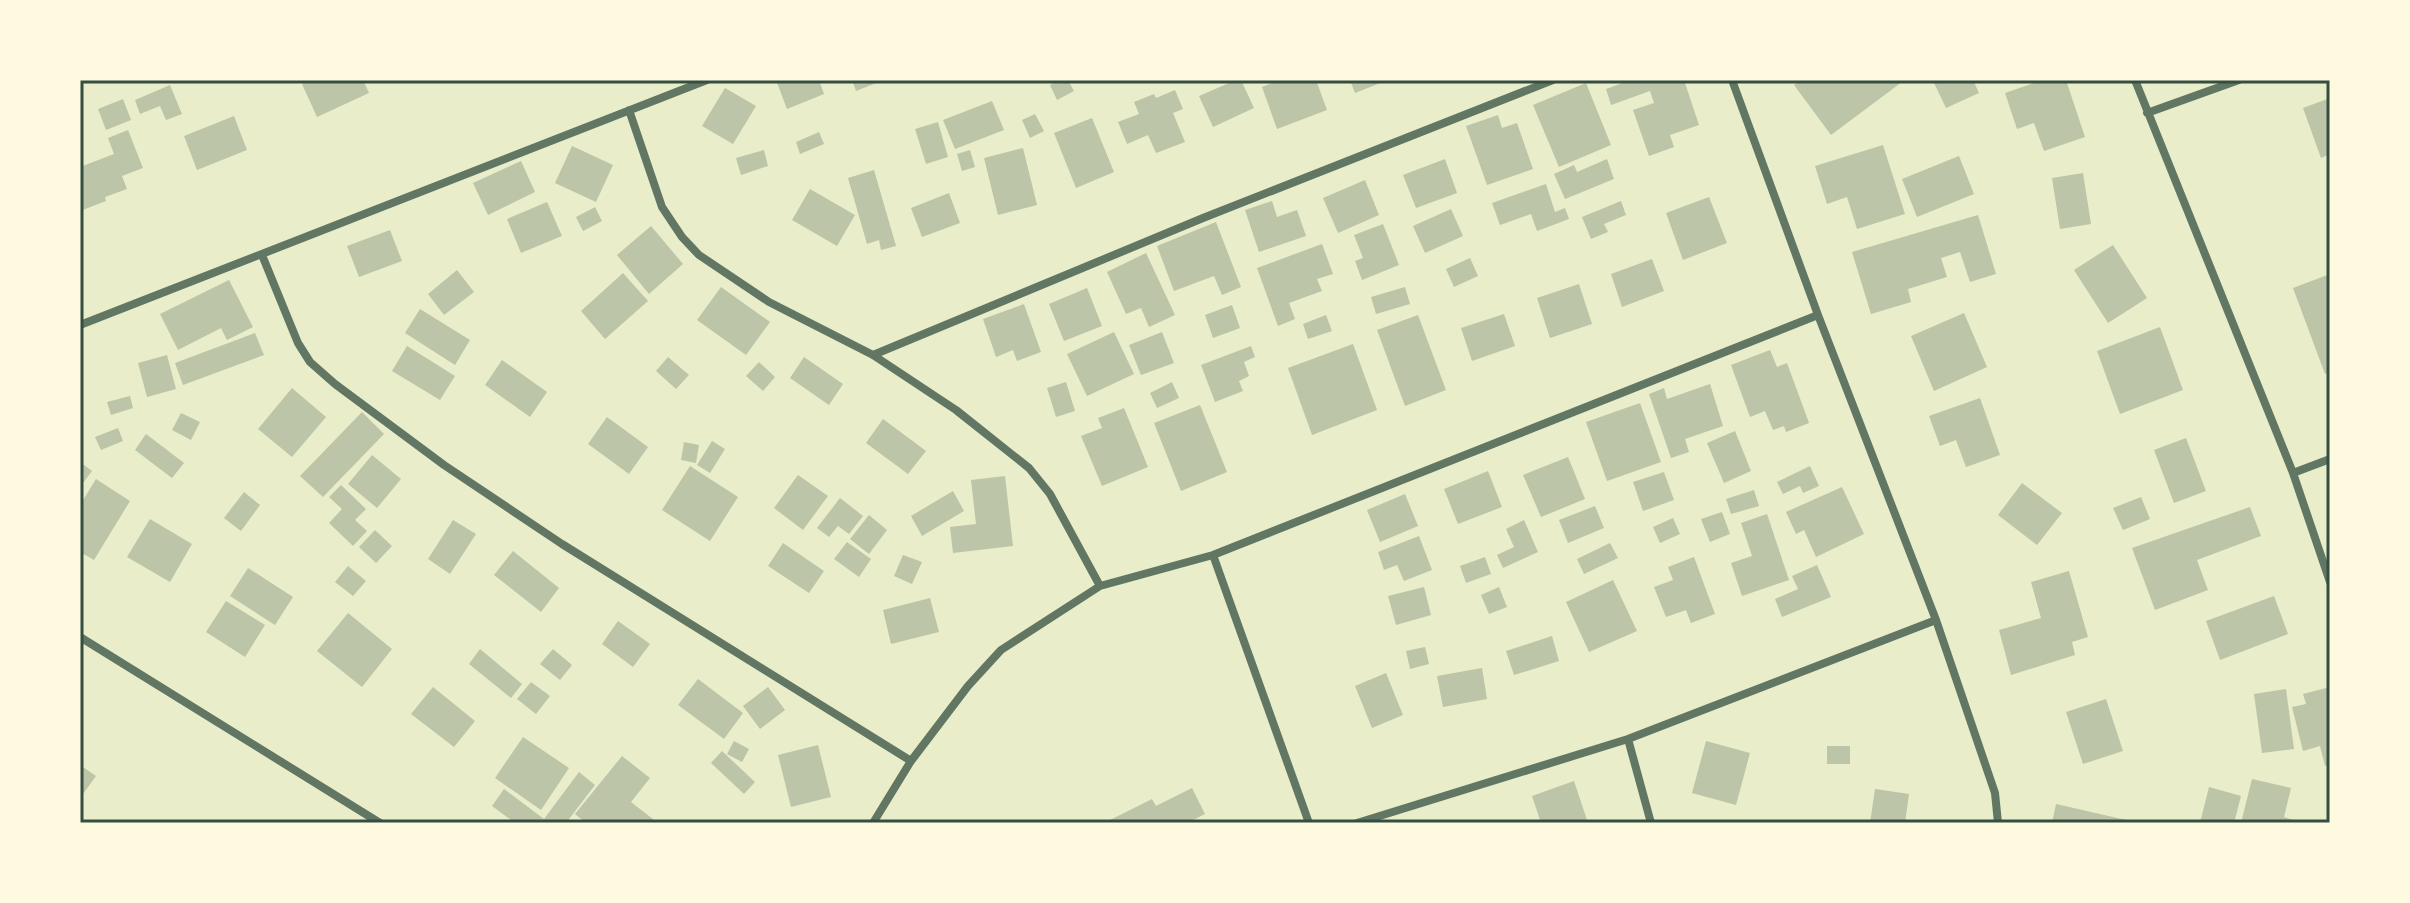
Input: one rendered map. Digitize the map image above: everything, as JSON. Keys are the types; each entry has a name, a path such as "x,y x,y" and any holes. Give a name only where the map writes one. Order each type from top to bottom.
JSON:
{"street":[{"path":"80,325 707,80"},
{"path":"873,355 1203,218 1553,80"},
{"path":"1732,80 1818,315 1936,620 1995,793 1998,823"},
{"path":"2135,80 2293,473 2330,582"},
{"path":"2147,113 2239,80"},
{"path":"629,110 662,207 682,237 699,255 769,302 873,355 956,410 1029,468 1050,494 1100,586"},
{"path":"262,255 298,343 310,362 335,384 444,465 562,544 911,761"},
{"path":"873,823 911,761 968,686 1001,650 1100,586 1213,555 1818,315"},
{"path":"2293,473 2330,459"},
{"path":"1213,555 1309,823"},
{"path":"1357,823 1628,739 1936,620"},
{"path":"80,637 380,823"},
{"path":"1628,739 1651,823"}],"building":[{"path":"311,80 363,80 369,93 317,117 302,84"},
{"path":"776,80 819,80 824,94 787,109"},
{"path":"852,80 884,80 856,91"},
{"path":"1068,80 1074,91 1057,100 1050,85"},
{"path":"1241,80 1254,108 1213,127 1199,96"},
{"path":"1281,80 1316,80 1327,110 1277,129 1262,87"},
{"path":"1350,80 1388,80 1355,93"},
{"path":"1631,80 1684,80 1699,125 1670,135 1674,147 1649,156 1633,110 1654,103 1650,91 1611,105 1606,89"},
{"path":"1801,80 1902,82 1831,135 1794,85"},
{"path":"1940,80 1973,80 1979,93 1946,108 1934,83"},
{"path":"2043,80 2066,80 2085,137 2044,151 2034,123 2017,129 2005,93"},
{"path":"1586,83 1611,145 1559,167 1533,105"},
{"path":"170,85 182,114 166,120 160,106 140,114 135,100"},
{"path":"725,88 756,106 733,144 702,126"},
{"path":"1175,90 1183,109 1173,113 1185,142 1156,153 1148,135 1127,144 1118,122 1139,114 1134,102"},
{"path":"2330,98 2330,154 2321,158 2303,108"},
{"path":"123,99 131,120 106,130 98,109"},
{"path":"992,101 1004,130 955,149 943,120"},
{"path":"1035,114 1044,131 1030,138 1022,120"},
{"path":"1498,115 1502,128 1517,123 1533,169 1487,185 1466,126"},
{"path":"234,116 247,150 197,170 184,136"},
{"path":"1092,118 1114,172 1076,188 1054,133"},
{"path":"938,122 948,157 926,164 915,129"},
{"path":"128,130 143,168 122,176 127,189 80,211 80,167 114,154 108,138"},
{"path":"819,132 824,144 800,154 796,142"},
{"path":"1883,145 1905,214 1857,229 1847,197 1827,204 1815,166"},
{"path":"572,146 613,165 596,202 555,183"},
{"path":"1023,148 1037,205 998,215 984,158"},
{"path":"764,150 768,166 741,175 736,158"},
{"path":"970,150 975,167 962,171 957,154"},
{"path":"1959,156 1974,194 1917,217 1902,179"},
{"path":"1445,159 1457,193 1416,208 1403,175"},
{"path":"1607,159 1614,179 1565,199 1554,174 1574,165 1577,172"},
{"path":"521,161 535,192 488,215 473,183"},
{"path":"874,170 896,246 881,250 879,240 867,244 848,178"},
{"path":"2083,173 2091,224 2060,229 2052,178"},
{"path":"1365,180 1379,215 1338,233 1323,198"},
{"path":"1546,184 1555,212 1565,208 1569,219 1537,231 1531,214 1500,225 1492,203"},
{"path":"810,189 855,215 837,246 792,220"},
{"path":"949,193 960,223 922,237 911,208"},
{"path":"1709,197 1727,243 1683,260 1666,213"},
{"path":"1272,201 1277,217 1297,210 1306,236 1259,252 1245,210"},
{"path":"1621,201 1626,215 1604,224 1608,232 1591,239 1582,217"},
{"path":"547,202 562,236 521,253 507,219"},
{"path":"595,207 602,221 583,231 576,217"},
{"path":"1451,209 1463,236 1425,253 1413,226"},
{"path":"1978,215 1996,274 1970,282 1960,252 1941,258 1947,277 1908,289 1911,302 1871,314 1852,252"},
{"path":"1216,222 1241,287 1222,295 1214,276 1174,291 1157,246"},
{"path":"1383,224 1399,265 1362,280 1355,261 1363,258 1354,235"},
{"path":"651,226 683,264 649,294 617,255"},
{"path":"390,230 402,261 359,277 347,246"},
{"path":"1322,244 1333,274 1317,279 1322,291 1289,303 1295,319 1278,326 1257,268"},
{"path":"2113,245 2147,298 2108,323 2074,270"},
{"path":"1146,253 1175,315 1149,327 1141,308 1126,314 1107,272"},
{"path":"1470,258 1478,276 1454,287 1446,269"},
{"path":"1652,259 1664,291 1622,307 1611,274"},
{"path":"457,270 474,292 444,315 428,294"},
{"path":"623,273 648,301 605,339 581,311"},
{"path":"2330,274 2330,372 2325,374 2293,288"},
{"path":"229,280 253,327 227,340 221,328 178,350 160,314"},
{"path":"1579,284 1592,324 1550,338 1537,298"},
{"path":"721,287 770,322 746,355 697,320"},
{"path":"1405,287 1410,304 1376,314 1371,297"},
{"path":"1087,288 1102,326 1064,341 1049,304"},
{"path":"1024,304 1041,352 1017,361 1013,350 996,357 983,319"},
{"path":"1232,305 1240,328 1213,338 1205,315"},
{"path":"420,309 470,340 455,365 405,333"},
{"path":"1964,313 1987,367 1934,391 1911,336"},
{"path":"1504,314 1515,346 1472,361 1461,328"},
{"path":"1326,315 1332,331 1308,339 1303,324"},
{"path":"1418,315 1446,390 1405,406 1377,330"},
{"path":"2160,327 2183,390 2120,414 2097,351"},
{"path":"1114,332 1134,374 1087,396 1067,354"},
{"path":"1162,332 1174,363 1141,375 1129,345"},
{"path":"255,333 264,355 183,385 175,363"},
{"path":"1353,344 1377,410 1312,435 1288,368"},
{"path":"407,346 455,376 440,400 392,371"},
{"path":"1251,346 1255,357 1244,362 1249,376 1239,381 1243,391 1215,402 1201,365"},
{"path":"1770,350 1777,367 1787,363 1809,423 1786,432 1784,426 1773,430 1765,411 1750,417 1731,365"},
{"path":"167,355 176,389 147,397 138,363"},
{"path":"668,357 689,375 676,389 656,371"},
{"path":"804,357 843,384 829,405 790,378"},
{"path":"502,360 547,392 530,417 485,385"},
{"path":"759,362 775,377 763,391 746,376"},
{"path":"1066,382 1075,411 1056,417 1047,388"},
{"path":"1172,382 1179,398 1157,408 1150,393"},
{"path":"1710,384 1723,426 1685,439 1689,452 1671,458 1649,394 1664,388 1667,399"},
{"path":"292,388 326,417 292,457 258,429"},
{"path":"130,396 133,408 111,415 107,402"},
{"path":"1980,398 2000,455 1966,467 1956,440 1940,446 1929,416"},
{"path":"1640,403 1661,462 1607,481 1586,422"},
{"path":"1200,405 1227,472 1181,491 1154,423"},
{"path":"1124,408 1148,467 1102,486 1081,436 1102,428 1098,418"},
{"path":"362,412 384,434 323,497 300,476"},
{"path":"181,413 200,422 191,440 172,430"},
{"path":"607,417 648,447 629,474 588,444"},
{"path":"883,419 926,451 908,474 866,443"},
{"path":"118,428 123,441 101,450 95,437"},
{"path":"1735,431 1751,471 1724,483 1707,443"},
{"path":"146,434 184,463 172,478 135,450"},
{"path":"2186,438 2206,491 2174,503 2154,450"},
{"path":"712,441 725,449 710,473 697,465"},
{"path":"684,442 699,445 696,463 681,460"},
{"path":"372,455 401,479 377,508 348,484"},
{"path":"1568,457 1585,499 1541,517 1523,475"},
{"path":"80,462 92,471 80,487"},
{"path":"690,466 738,497 710,541 662,510"},
{"path":"1810,466 1819,486 1803,493 1800,486 1783,494 1777,482"},
{"path":"1488,471 1502,507 1458,524 1444,489"},
{"path":"1664,472 1674,500 1643,511 1633,482"},
{"path":"798,475 828,496 803,530 774,508"},
{"path":"1005,476 1013,546 953,553 950,527 976,524 971,480"},
{"path":"96,479 130,501 94,560 80,552 80,505"},
{"path":"2022,483 2062,513 2037,545 1998,515"},
{"path":"341,485 366,509 355,520 367,531 353,546 329,523 342,509 329,497"},
{"path":"1842,487 1864,534 1816,557 1804,530 1796,534 1786,512"},
{"path":"1754,490 1759,506 1731,514 1726,499"},
{"path":"953,491 964,511 922,536 911,516"},
{"path":"244,492 260,505 241,531 224,518"},
{"path":"1405,494 1418,526 1380,542 1367,510"},
{"path":"2141,497 2150,519 2123,530 2113,508"},
{"path":"840,498 863,516 849,534 838,526 829,537 817,528"},
{"path":"1595,506 1604,528 1568,543 1559,520"},
{"path":"2250,507 2261,536 2197,560 2208,590 2155,610 2132,548"},
{"path":"1722,512 1730,534 1710,542 1701,519"},
{"path":"1767,514 1789,580 1742,596 1731,563 1752,556 1741,523"},
{"path":"869,515 887,530 869,554 850,539"},
{"path":"1673,518 1680,534 1660,543 1653,527"},
{"path":"150,519 192,544 170,582 127,557"},
{"path":"453,520 476,534 450,574 428,559"},
{"path":"1524,520 1538,552 1503,568 1497,555 1514,547 1506,529"},
{"path":"375,530 392,546 376,563 359,547"},
{"path":"1419,536 1432,570 1404,581 1397,565 1384,570 1378,552"},
{"path":"847,542 871,559 859,577 834,559"},
{"path":"783,543 824,571 809,593 768,566"},
{"path":"1610,543 1618,558 1584,574 1577,559"},
{"path":"513,551 559,588 541,612 494,575"},
{"path":"903,555 922,562 912,584 894,576"},
{"path":"1485,557 1491,574 1466,583 1460,566"},
{"path":"1694,557 1715,614 1691,623 1686,610 1666,617 1654,587 1673,580 1668,567"},
{"path":"1817,565 1831,597 1782,617 1775,599 1798,589 1792,576"},
{"path":"348,566 366,581 353,596 335,582"},
{"path":"248,568 293,597 275,625 230,596"},
{"path":"2069,571 2088,637 2072,642 2075,655 2011,675 1999,630 2041,618 2031,582"},
{"path":"1613,580 1637,631 1589,652 1566,602"},
{"path":"1424,587 1431,615 1396,625 1388,596"},
{"path":"1499,587 1507,607 1489,614 1481,595"},
{"path":"2274,596 2288,634 2220,660 2206,621"},
{"path":"930,598 939,632 891,644 883,610"},
{"path":"226,601 265,625 245,657 206,632"},
{"path":"348,613 392,649 362,687 317,651"},
{"path":"618,621 650,644 633,667 602,644"},
{"path":"1552,636 1559,661 1514,675 1506,651"},
{"path":"1425,647 1429,664 1410,669 1406,651"},
{"path":"480,649 522,684 511,698 469,664"},
{"path":"553,649 572,665 560,680 540,664"},
{"path":"1482,668 1487,699 1443,707 1437,676"},
{"path":"1386,673 1403,715 1372,728 1355,686"},
{"path":"698,679 743,713 724,739 678,705"},
{"path":"531,682 550,696 536,714 517,699"},
{"path":"433,687 475,721 454,747 411,714"},
{"path":"768,687 785,710 760,729 743,706"},
{"path":"2330,687 2330,765 2325,766 2320,746 2303,751 2292,707 2306,704 2303,694"},
{"path":"2286,689 2294,749 2262,753 2254,694"},
{"path":"2106,699 2123,751 2083,764 2066,712"},
{"path":"523,737 569,768 541,810 495,778"},
{"path":"734,741 749,749 742,762 727,754"},
{"path":"1706,741 1750,753 1736,805 1692,793"},
{"path":"818,745 831,797 791,807 778,755"},
{"path":"1827,746 1850,746 1850,764 1827,764"},
{"path":"722,751 755,782 744,794 711,763"},
{"path":"622,756 650,778 631,802 658,823 586,823 575,814"},
{"path":"80,765 96,776 80,798"},
{"path":"579,772 595,785 566,823 515,823 492,806 504,789 544,819"},
{"path":"2252,779 2291,788 2284,817 2303,823 2241,823"},
{"path":"1574,781 1588,823 1541,823 1532,796"},
{"path":"2209,787 2241,796 2234,823 2200,823"},
{"path":"1192,788 1205,814 1187,823 1104,823 1152,799 1156,806"},
{"path":"1875,789 1909,794 1905,823 1870,823"},
{"path":"2056,804 2135,822 2052,823"}]}
